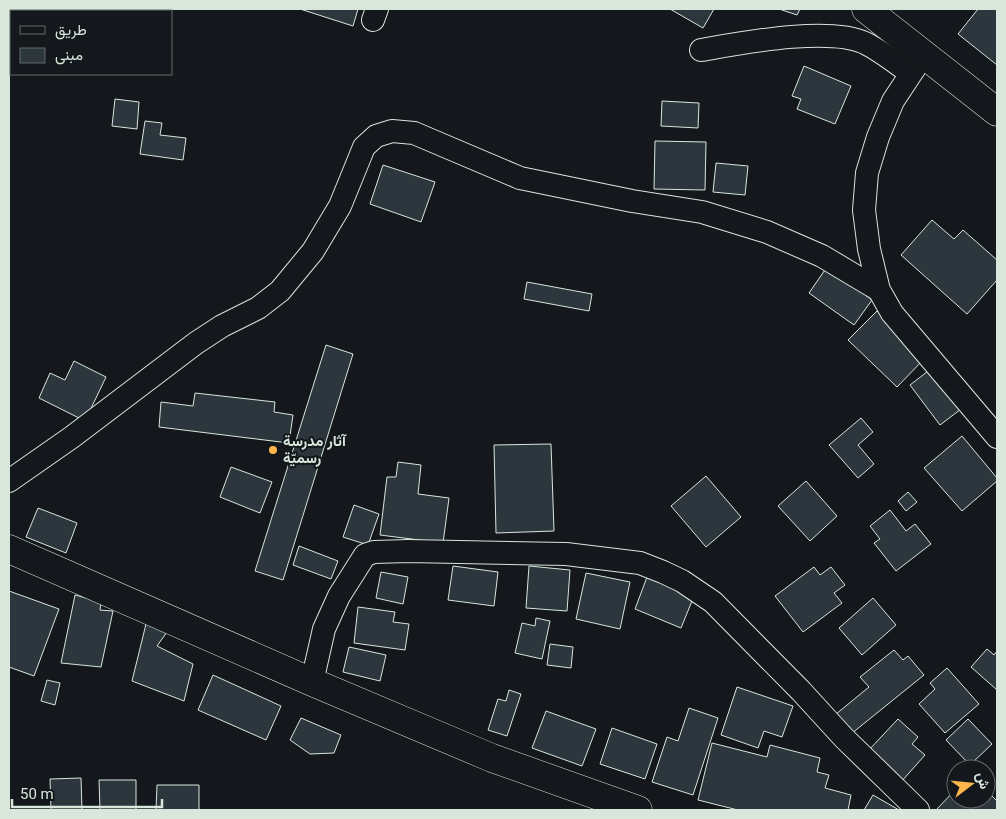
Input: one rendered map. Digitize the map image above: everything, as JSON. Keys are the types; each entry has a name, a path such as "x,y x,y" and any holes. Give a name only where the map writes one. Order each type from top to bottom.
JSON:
{"main road":[{"path":"866,9 917,63 997,112"},
{"path":"9,549 312,682 492,758 638,810"}],"street":[{"path":"701,50 808,36 846,37 917,63 893,101 878,137 867,173 864,210 869,249 880,290 892,313 997,437"},
{"path":"9,480 72,437 196,343 222,326 258,308 280,291 313,251 340,206 364,148 376,136 392,131 414,133 520,178 632,201 702,212 767,232 822,256 880,290"},
{"path":"312,682 324,629 339,596 365,555 374,552 408,551 566,554 640,563 682,581 713,602 802,691 844,738 918,810"}],"building":[{"path":"300,9 358,9 353,26"},
{"path":"670,9 714,9 703,28"},
{"path":"779,9 800,9 797,15"},
{"path":"978,9 997,9 997,65 958,34"},
{"path":"804,66 851,86 835,124 797,109 801,99 792,96"},
{"path":"115,99 139,102 137,129 112,126"},
{"path":"662,101 699,103 698,128 661,126"},
{"path":"145,121 162,123 160,135 186,138 183,160 140,154"},
{"path":"655,141 706,142 705,190 654,189"},
{"path":"716,163 748,166 745,195 713,192"},
{"path":"383,165 435,182 421,222 370,204"},
{"path":"932,220 954,239 963,230 997,260 997,280 967,314 901,255"},
{"path":"827,267 872,300 854,325 809,293"},
{"path":"527,282 592,294 589,311 524,299"},
{"path":"877,311 924,359 897,387 848,340"},
{"path":"326,345 353,354 283,580 255,571"},
{"path":"74,361 106,377 85,421 39,398 50,373 65,380"},
{"path":"932,368 965,406 940,425 910,385"},
{"path":"195,393 275,402 274,412 293,415 289,443 159,427 161,402 193,406"},
{"path":"861,418 873,432 858,445 874,464 858,478 829,445"},
{"path":"962,436 997,478 997,481 962,511 924,468"},
{"path":"551,444 554,531 496,533 494,445"},
{"path":"398,462 421,465 418,494 449,498 443,543 380,535 387,477 396,477"},
{"path":"231,467 272,482 260,513 220,497"},
{"path":"706,476 741,517 706,547 671,506"},
{"path":"806,481 837,516 810,541 778,506"},
{"path":"908,492 917,502 906,511 898,501"},
{"path":"354,505 379,514 368,545 343,537"},
{"path":"38,508 77,523 66,553 26,537"},
{"path":"890,510 906,531 915,524 931,544 896,571 874,543 880,539 870,526"},
{"path":"299,546 338,561 331,579 293,565"},
{"path":"453,566 498,572 494,606 448,600"},
{"path":"529,566 570,570 567,611 526,608"},
{"path":"814,567 820,575 831,567 845,585 834,593 842,603 803,632 775,596"},
{"path":"381,572 408,577 403,604 376,598"},
{"path":"586,573 630,582 620,629 576,619"},
{"path":"647,577 694,596 681,628 635,609"},
{"path":"9,591 59,609 34,676 9,667"},
{"path":"75,595 101,602 100,610 113,611 101,667 61,663"},
{"path":"873,598 896,625 862,655 839,628"},
{"path":"358,607 395,612 393,622 409,624 405,650 354,643"},
{"path":"536,618 550,621 542,659 515,653 522,623 535,626"},
{"path":"146,624 167,632 157,646 193,664 184,701 132,681"},
{"path":"550,644 573,647 571,668 547,665"},
{"path":"349,647 386,655 380,681 343,672"},
{"path":"987,649 994,655 997,651 997,690 971,667"},
{"path":"894,650 903,660 908,656 924,675 846,738 830,719 869,687 860,677"},
{"path":"947,668 979,704 945,733 919,704 935,689 930,683"},
{"path":"213,675 281,706 266,740 198,710"},
{"path":"47,680 60,683 55,705 41,701"},
{"path":"737,687 793,706 782,737 764,731 758,748 721,735"},
{"path":"509,690 521,694 507,736 488,730 498,699 506,701"},
{"path":"689,708 718,718 693,795 652,782 667,737 678,741"},
{"path":"546,711 596,729 582,766 532,748"},
{"path":"301,718 341,735 334,753 310,754 290,740"},
{"path":"898,719 918,737 912,744 925,755 901,782 867,752"},
{"path":"968,719 992,744 976,759 964,759 946,740"},
{"path":"612,728 657,744 645,779 600,764"},
{"path":"712,743 767,757 770,745 820,758 817,772 829,775 825,788 851,795 848,810 738,810 698,800"},
{"path":"81,778 82,810 51,810 50,779"},
{"path":"99,780 136,780 136,810 100,810"},
{"path":"157,785 199,785 199,810 156,810"},
{"path":"873,795 899,810 864,810"},
{"path":"946,800 946,809 996,809 997,801 997,810 936,810"}],"place":[{"name":"آثار مدرسة رسميّة","path":"273,450"}]}
